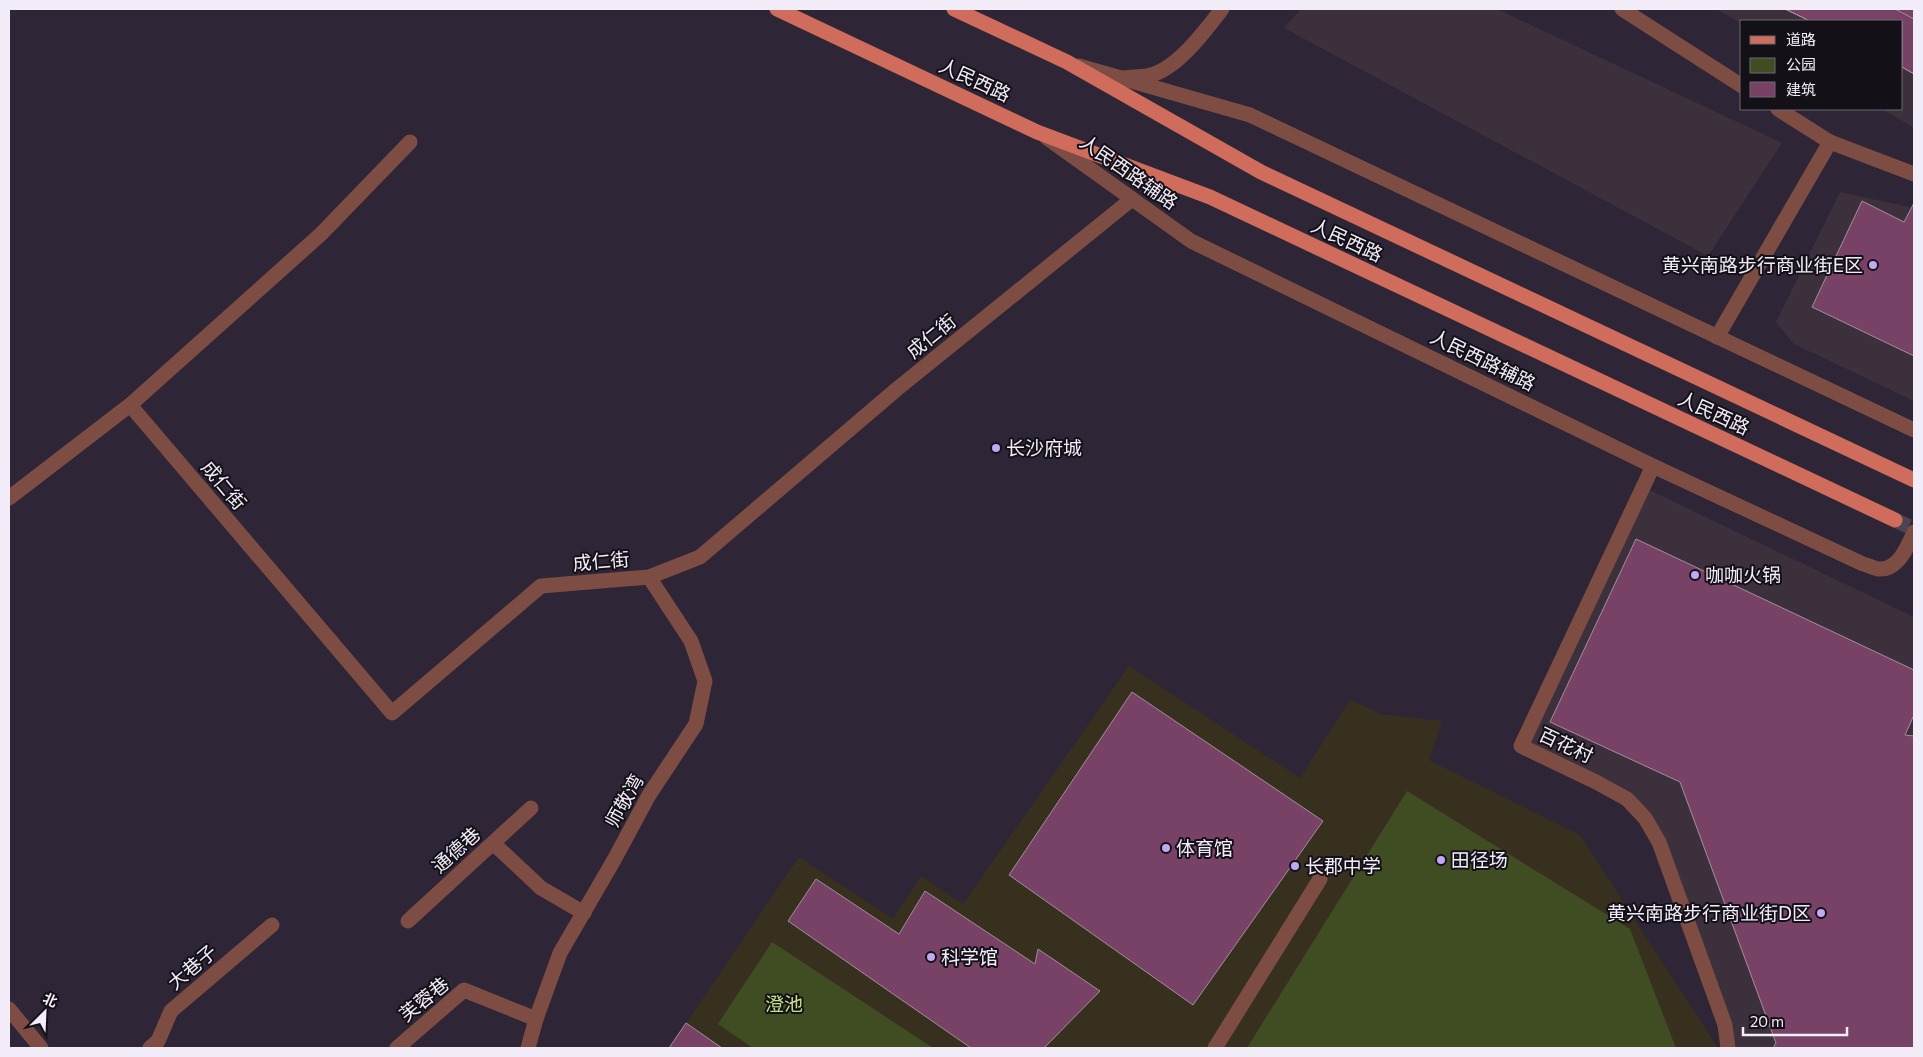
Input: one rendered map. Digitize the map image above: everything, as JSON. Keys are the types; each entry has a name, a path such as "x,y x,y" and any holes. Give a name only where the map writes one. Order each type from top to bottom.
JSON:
{"main road":[{"name":"人民西路","path":"777,9 1037,132 1210,197 1895,520"},
{"name":"人民西路","path":"954,9 1067,62 1261,172 1914,480"}],"street":[{"path":"1122,78 1149,76 1171,65 1189,49 1222,9"},
{"path":"1622,9 1740,85"},
{"path":"1067,62 1250,115 1914,430"},
{"path":"1780,110 1830,142 1914,174"},
{"name":"人民西路辅路","path":"1037,132 1191,241 1654,466 1854,560 1880,569 1896,564 1906,550 1914,532"},
{"path":"9,498 130,405 321,234 410,142"},
{"path":"1717,337 1830,142"},
{"name":"成仁街","path":"130,405 392,713 541,586 649,577 700,556 897,389 1132,199"},
{"name":"百花村","path":"1654,466 1521,746 1627,799 1645,818 1663,851 1725,1025 1728,1048"},
{"name":"师敬湾","path":"528,1048 536,1019 560,953 649,795 696,724 705,681 691,641 649,577"},
{"name":"通德巷","path":"408,921 531,808"},
{"path":"493,843 540,888 584,912"},
{"path":"1215,1048 1320,879"},
{"name":"大巷子","path":"150,1048 158,1041 171,1011 272,925"},
{"name":"芙蓉巷","path":"397,1048 464,990 536,1019"},
{"path":"9,1009 40,1048"}],"shaded area":[{"path":"1301,9 1497,9 1782,143 1708,256 1284,28"},
{"path":"1716,9 1914,9 1914,128 1884,110 1903,110 1903,20 1740,20 1740,23"},
{"path":"1840,192 1914,208 1914,401 1794,344 1776,322"},
{"name":"黄兴南路步行商业街D区","path":"1643,487 1914,617 1914,1048 1728,1048 1645,818 1521,746"},
{"name":"长郡中学","path":"1129,666 1300,778 1350,700 1381,714 1442,721 1429,760 1580,835 1718,1048 669,1048 799,857 893,919 921,876 963,904"}],"green space":[{"name":"田径场","path":"1407,791 1630,929 1676,1048 1247,1048"},
{"name":"澄池","path":"772,942 933,1048 753,1048 718,1024"}],"building":[{"path":"1785,9 1914,9 1914,74 1903,68 1903,20 1808,20"},
{"path":"1785,9 1895,9 1914,19 1914,74 1903,68 1903,20 1808,20"},
{"name":"黄兴南路步行商业街E区","path":"1862,201 1904,222 1914,203 1914,356 1812,307"},
{"name":"黄兴南路步行商业街D区","path":"1636,539 1914,670 1914,715 1905,735 1914,736 1914,1048 1773,1048 1776,1043 1680,782 1550,722"},
{"name":"体育馆","path":"1132,692 1323,821 1193,1005 1009,875"},
{"name":"科学馆","path":"816,879 899,934 925,891 1035,964 1038,949 1100,991 1044,1048 971,1048 788,921"},
{"path":"686,1023 722,1048 669,1048"}],"tunnel":[{"path":"1895,520 1914,529"}],"place":[{"name":"黄兴南路步行商业街E区","path":"1873,265"},
{"name":"长沙府城","path":"996,448"},
{"name":"咖咖火锅","path":"1695,575"},
{"name":"体育馆","path":"1166,848"},
{"name":"田径场","path":"1441,860"},
{"name":"长郡中学","path":"1295,866"},
{"name":"黄兴南路步行商业街D区","path":"1821,913"},
{"name":"科学馆","path":"931,957"}]}
